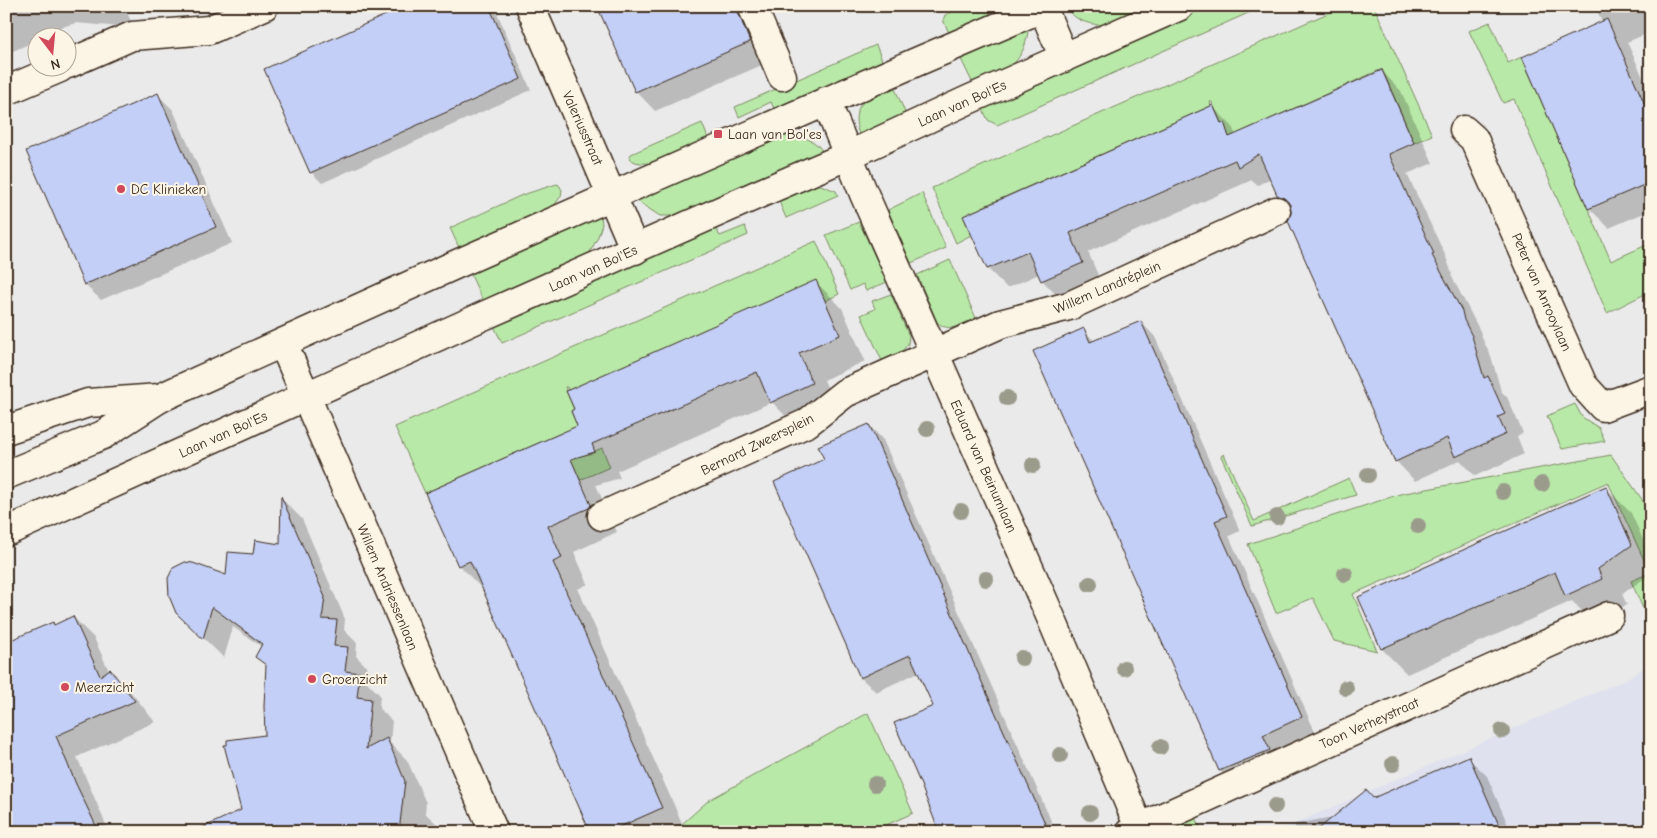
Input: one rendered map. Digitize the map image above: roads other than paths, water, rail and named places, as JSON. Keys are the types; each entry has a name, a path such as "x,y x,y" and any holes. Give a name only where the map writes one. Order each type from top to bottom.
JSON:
{"street":[{"path":"78,60 132,36 209,30 264,6"},
{"name":"Valeriusstraat","path":"530,6 636,250"},
{"path":"752,6 782,76"},
{"name":"Laan van Bol'Es","path":"6,532 305,396 848,156 1180,6"},
{"path":"6,475 103,435 160,398 826,101 1044,7 1064,58"},
{"path":"6,91 37,78"},
{"name":"Eduard van Beinumlaan","path":"826,101 848,156 1052,620 1137,830"},
{"name":"Peter van Anrooylaan","path":"1464,130 1474,139 1583,385 1602,407 1651,389"},
{"name":"Willem Landréplein","path":"934,353 1000,324 1069,306 1276,212"},
{"name":"Willem Andriessenlaan","path":"283,343 494,832"},
{"name":"Bernard Zweersplein","path":"602,516 806,423 844,393 934,353"},
{"path":"6,430 88,404 160,398"},
{"name":"Toon Verheystraat","path":"1137,830 1327,742 1609,616"}],"place":[{"name":"Laan van Bol'es","path":"718,134"},
{"name":"DC Klinieken","path":"121,189"},
{"name":"Groenzicht","path":"312,679"},
{"name":"Meerzicht","path":"65,687"}]}
